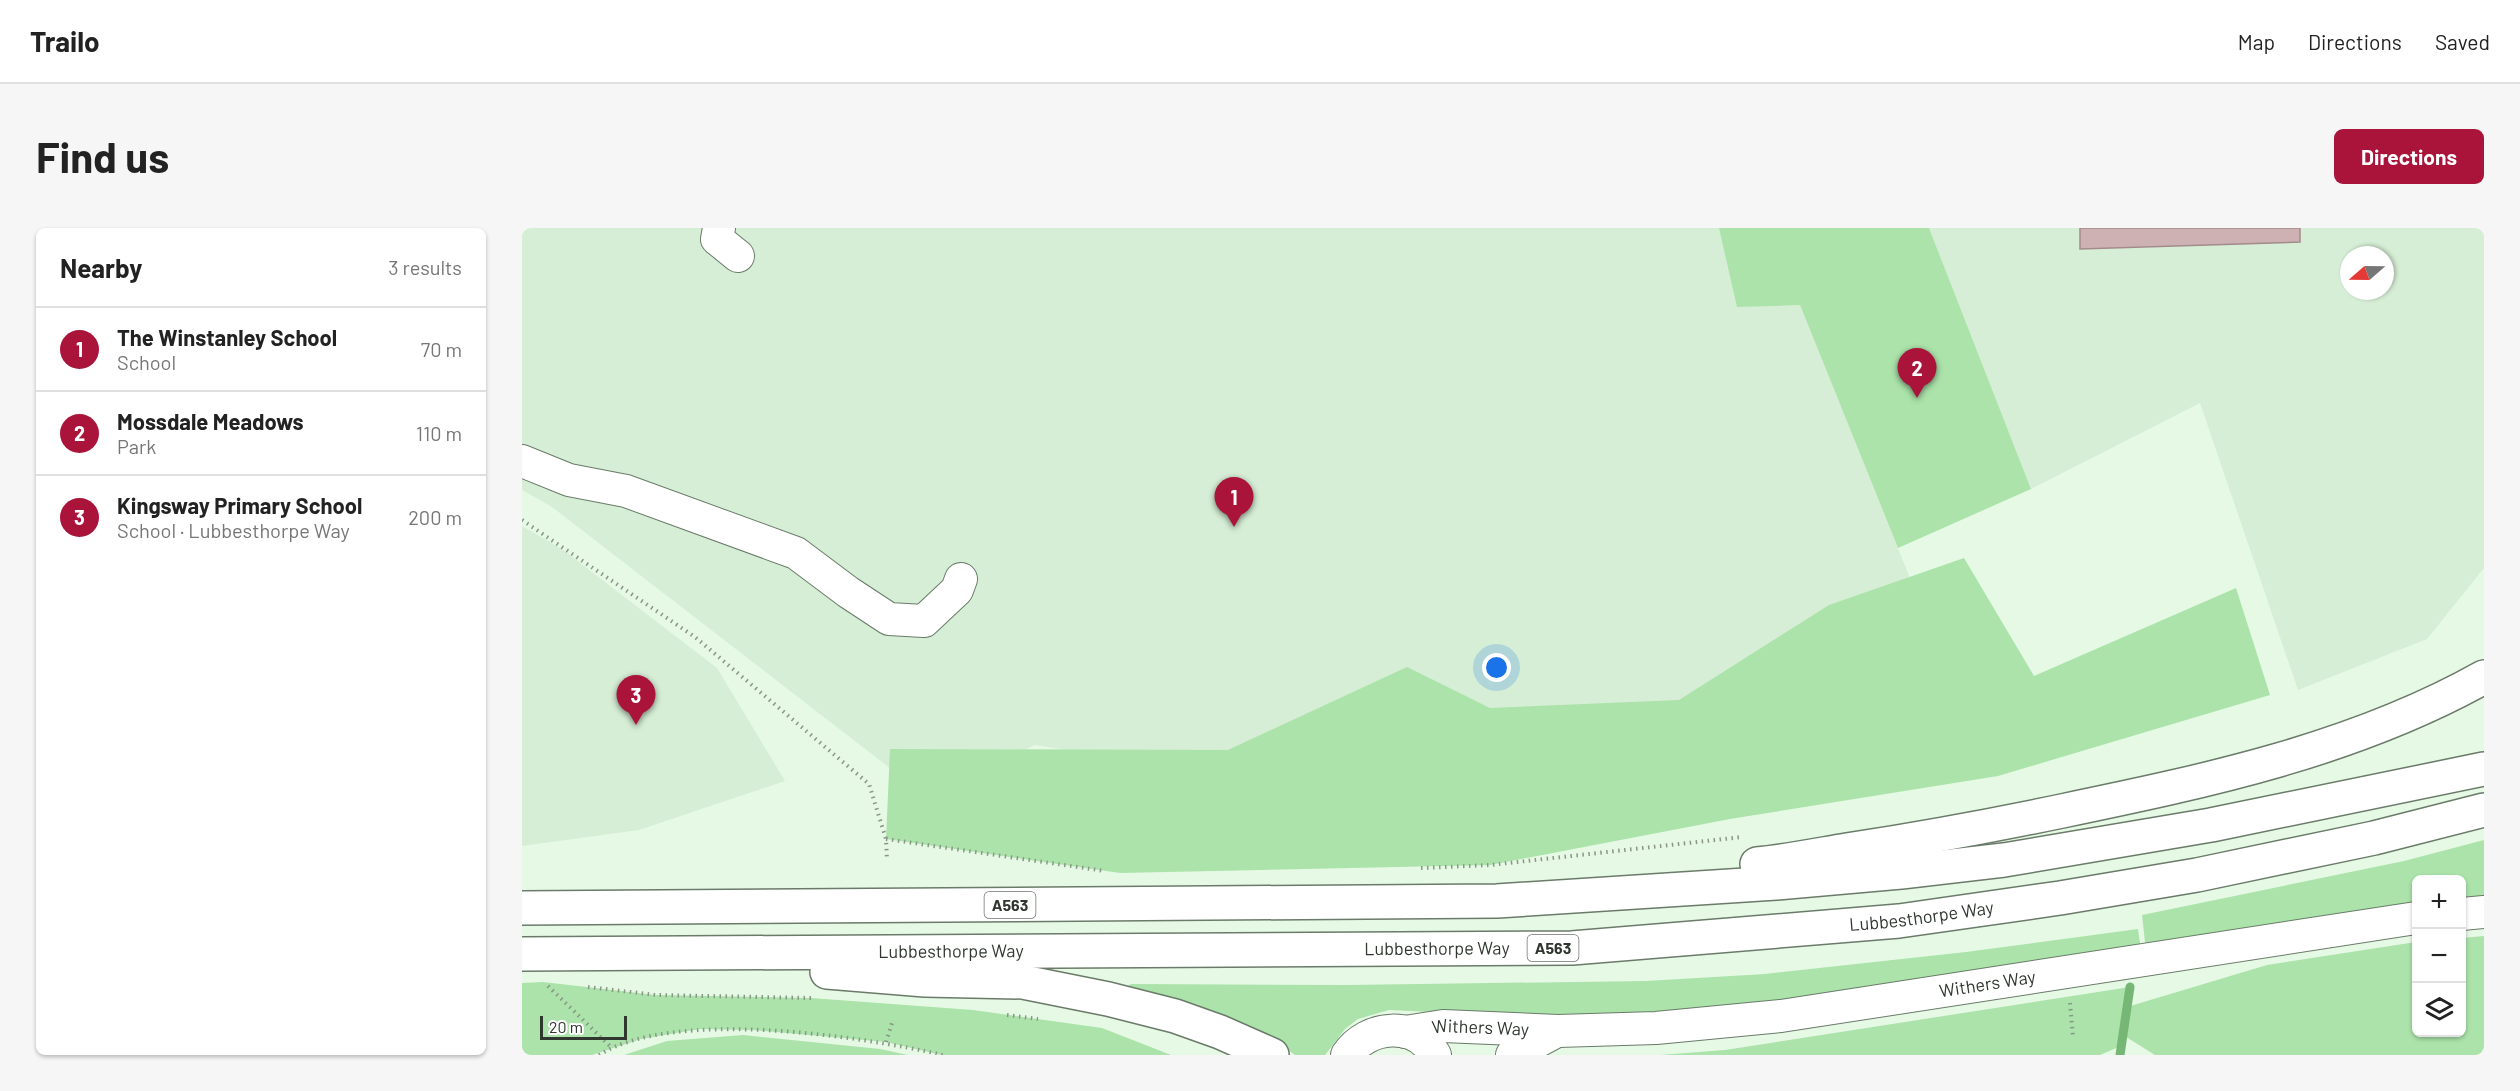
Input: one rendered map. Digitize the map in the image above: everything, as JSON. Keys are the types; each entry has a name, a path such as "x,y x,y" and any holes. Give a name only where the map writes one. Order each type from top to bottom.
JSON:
{"highway":[{"path":"1497,901 1667,873 1762,863 1933,837 2194,783 2290,757 2351,736 2412,712 2484,677"},
{"name":"A563","path":"522,908 1497,901 1798,881 2004,860 2211,825 2484,769"},
{"name":"Lubbesthorpe Way","path":"522,954 1572,948 1899,921 2060,898 2197,875 2374,838 2484,810"},
{"path":"611,954 925,980 1023,982 1108,999 1175,1016 1220,1032 1272,1055"}],"street":[{"path":"719,228 717,239 738,256"},
{"path":"522,461 569,480 626,491 796,554 890,619 924,621 957,590 961,579"},
{"path":"2466,914 2484,912"},
{"name":"Withers Way","path":"1347,1055 1352,1047 1365,1037 1380,1031 1405,1032 1443,1026 1558,1031 1656,1028 1781,1016 2412,919"},
{"name":"Withers Way","path":"1512,1055 1558,1031"},
{"path":"1405,1032 1420,1038 1435,1055"}],"path":[{"path":"522,520 695,637 869,784 886,839 887,860"},
{"path":"1418,868 1490,865 1749,836"},
{"path":"886,839 1109,871"},
{"path":"543,982 611,1047"},
{"path":"2070,1008 2073,1037"},
{"path":"886,1042 893,1020"},
{"path":"599,1055 611,1047 641,1039 700,1029 753,1030 886,1042 943,1055"}],"shaded area":[{"path":"522,228 1720,228 1800,305 1945,665 1969,736 1128,760 1035,745 926,796 552,507 522,490"},
{"path":"1929,228 2484,228 2484,568 2427,639 2298,690 2200,403 2031,489"},
{"path":"522,526 562,549 717,668 785,781 639,830 522,846"}],"green space":[{"path":"1719,228 1929,228 2031,489 1898,548 1800,305 1737,307"},
{"path":"1964,558 2034,676 2236,588 2270,695 1998,776 1730,819 1490,865 1120,873 886,839 890,749 1228,750 1407,667 1490,708 1679,700 1829,605"},
{"path":"2484,840 2484,912 2466,914 2466,875 2412,875 2412,919 2147,960 2142,915 2404,861"},
{"path":"2138,929 2141,951 1652,1018 1492,1015 1389,1010 1358,1019 1345,1029 1325,1055 1295,1055 1284,1047 1117,992 1131,984 1347,985 1646,981 1765,974 1966,952"},
{"path":"2484,936 2484,1055 2155,1055 2123,1035 2121,1046 2100,1055 1660,1055 1725,1050 2130,987 2127,1007 2267,965 2412,943 2412,1037 2466,1037 2466,938"},
{"path":"543,982 656,995 811,998 973,1010 1102,1028 1171,1055 941,1055 886,1042 753,1030 700,1029 641,1039 592,1055 522,1055 522,983"},
{"path":"743,1035 880,1049 908,1055 624,1055 667,1041"}],"building":[{"path":"2080,228 2300,228 2300,242 2080,249"}],"waterway":[{"path":"2120,1055 2130,987"}],"place":[{"name":"Mossdale Meadows","path":"1917,398"},
{"name":"The Winstanley School","path":"1234,527"},
{"name":"Kingsway Primary School","path":"636,725"}]}
